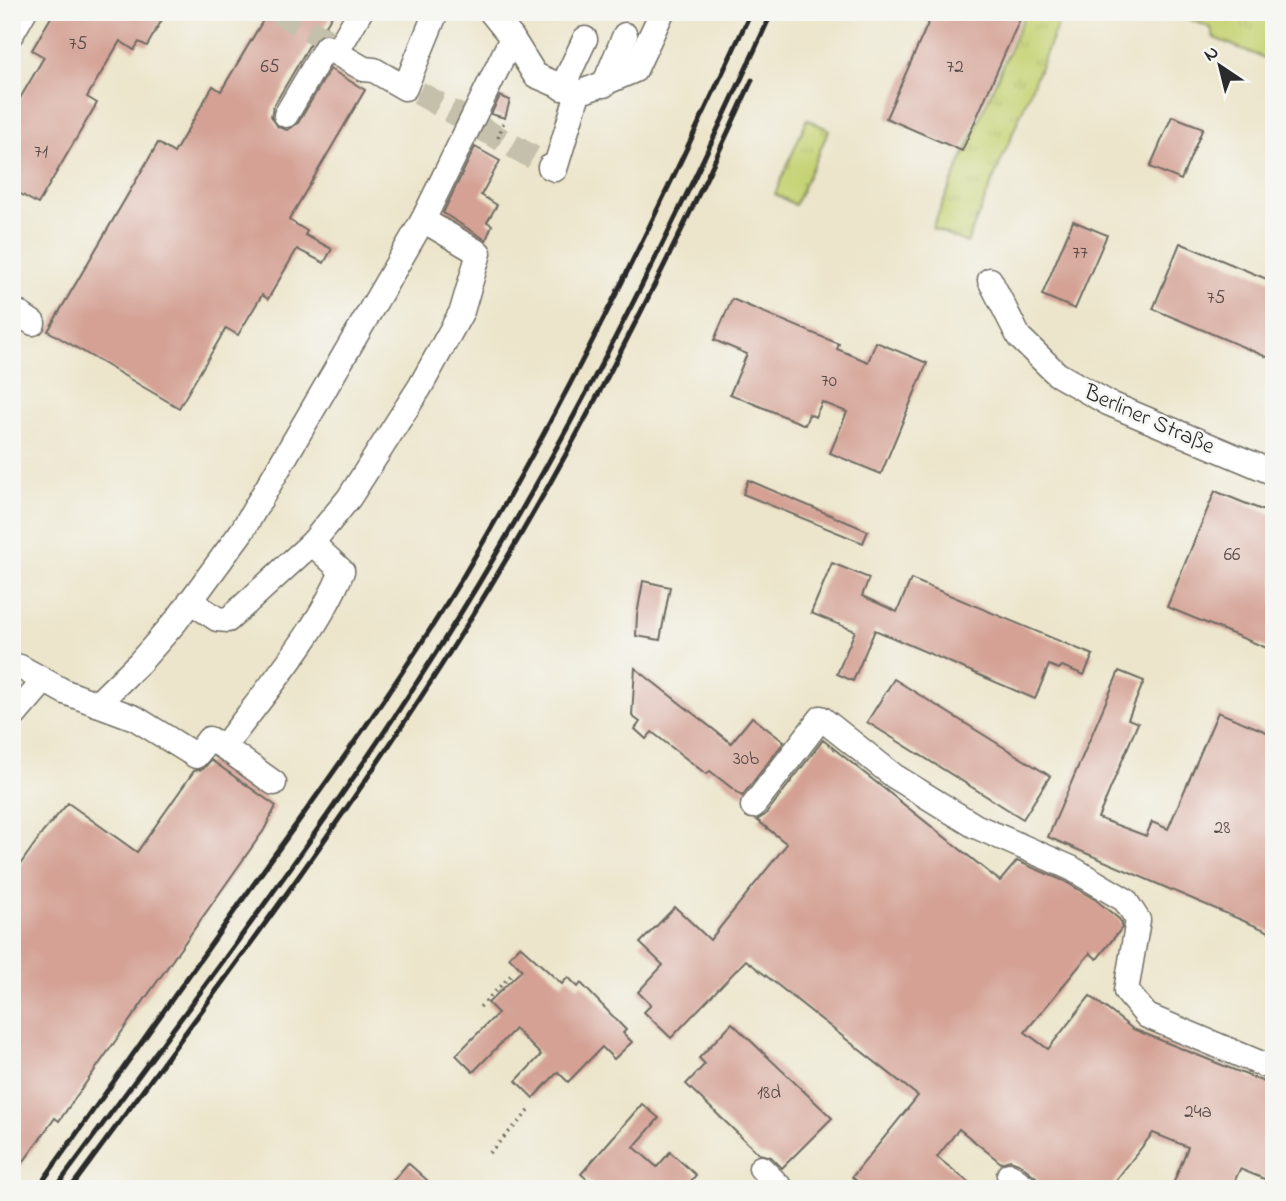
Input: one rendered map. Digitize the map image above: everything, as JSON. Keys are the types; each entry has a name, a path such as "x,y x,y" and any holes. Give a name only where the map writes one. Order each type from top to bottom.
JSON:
{"street":[{"path":"12,33 24,12"},
{"path":"339,48 360,12"},
{"path":"286,115 326,47 405,88 436,12"},
{"path":"491,12 512,38 535,75 570,90 604,85 635,71 662,12"},
{"path":"604,85 625,35"},
{"path":"97,704 140,662 242,531 423,220 512,38"},
{"path":"550,166 555,169 570,90 584,38"},
{"path":"190,601 217,618 228,620 312,543 349,498 420,387 462,311 479,253 423,220"},
{"name":"Berliner Straße","path":"990,281 1019,337 1057,374 1108,404 1274,473"},
{"path":"12,309 33,323"},
{"path":"224,747 318,619 336,586 342,571 312,543"},
{"path":"12,666 20,667 65,692 135,718 196,756 209,740 224,747 274,783"},
{"path":"12,718 44,681"},
{"path":"753,806 821,718 894,776 975,827 1071,868 1125,900 1138,920 1126,991 1147,1016 1274,1069"},
{"path":"761,1168 782,1189"}],"path":[{"path":"498,138 504,121"},
{"path":"480,1007 513,973"},
{"path":"489,1153 531,1109"}],"green space":[{"path":"1026,12 1063,12 967,243 932,228"},
{"path":"1173,12 1274,12 1274,62 1214,38 1211,28"},
{"path":"807,119 829,130 795,205 775,194"}],"building":[{"path":"54,12 154,12 163,18 147,46 139,42 134,50 120,41 87,97 97,103 38,204 12,189 12,112 44,57 32,50"},
{"path":"268,12 334,12 321,33 313,39 273,107 271,116 278,127 287,130 298,123 330,69 365,90 289,220 307,231 305,235 332,249 324,263 297,249 268,299 262,295 238,335 226,328 179,408 48,331 158,143 174,153 213,86 221,91"},
{"path":"933,12 1023,12 962,151 886,118"},
{"path":"500,96 510,100 505,118 491,114"},
{"path":"1172,116 1203,128 1181,180 1150,167"},
{"path":"475,147 500,161 481,195 497,205 487,222 492,225 486,240 443,213"},
{"path":"1073,221 1107,235 1075,309 1042,295"},
{"path":"1180,243 1274,282 1274,360 1153,309"},
{"path":"732,299 839,344 837,349 868,362 876,342 927,363 881,474 830,453 847,412 822,402 815,417 809,414 805,425 730,394 747,354 714,340"},
{"path":"748,480 868,531 863,543 743,494"},
{"path":"1215,491 1274,515 1274,651 1167,607"},
{"path":"832,563 869,578 862,596 897,612 911,579 1093,655 1084,675 1062,666 1059,669 1049,665 1035,699 875,630 853,681 837,674 855,631 811,613"},
{"path":"643,581 670,587 660,640 636,636"},
{"path":"635,668 731,743 752,717 784,742 742,796 710,771 706,774 652,732 646,739 635,729 640,722 632,716"},
{"path":"1119,671 1144,681 1128,719 1138,723 1098,818 1146,836 1152,822 1168,829 1218,712 1274,735 1274,934 1048,837"},
{"path":"894,679 1050,776 1023,819 867,722"},
{"path":"823,740 1000,881 1017,861 1064,881 1096,900 1119,919 1122,928 1097,959 1090,953 1025,1032 1048,1049 1090,996 1133,1029 1274,1086 1274,1183 1240,1169 1231,1189 1171,1189 1188,1147 1153,1133 1109,1189 1043,1189 1037,1178 1018,1163 1010,1160 1001,1163 959,1129 937,1157 977,1189 867,1189 852,1177 918,1096 746,960 671,1038 644,1012 651,1005 638,992 663,965 640,943 675,907 710,940 787,844 757,820 765,815"},
{"path":"211,760 276,806 264,830 59,1121 55,1118 12,1178 12,876 43,832 68,803 137,852 194,771 203,769"},
{"path":"520,946 562,984 568,977 578,987 581,983 626,1030 623,1033 632,1042 614,1059 602,1047 568,1082 558,1072 533,1098 516,1081 541,1055 515,1029 473,1072 456,1055 498,1013 488,1003 522,970 509,957"},
{"path":"732,1023 832,1118 782,1168 771,1157 759,1154 686,1084 705,1064 699,1058"},
{"path":"642,1104 659,1118 634,1147 657,1167 670,1152 696,1175 684,1189 598,1189 581,1174"},
{"path":"408,1163 437,1189 386,1189"}],"tunnel":[{"path":"277,12 349,53"},
{"path":"387,75 550,167"}],"railway":[{"path":"37,1189 344,757 416,652 461,580 577,371 751,12"},
{"path":"55,1189 346,789 484,574 573,417 656,257 772,12"},
{"path":"70,1189 322,844 463,631 580,429 652,291 752,80"}]}
